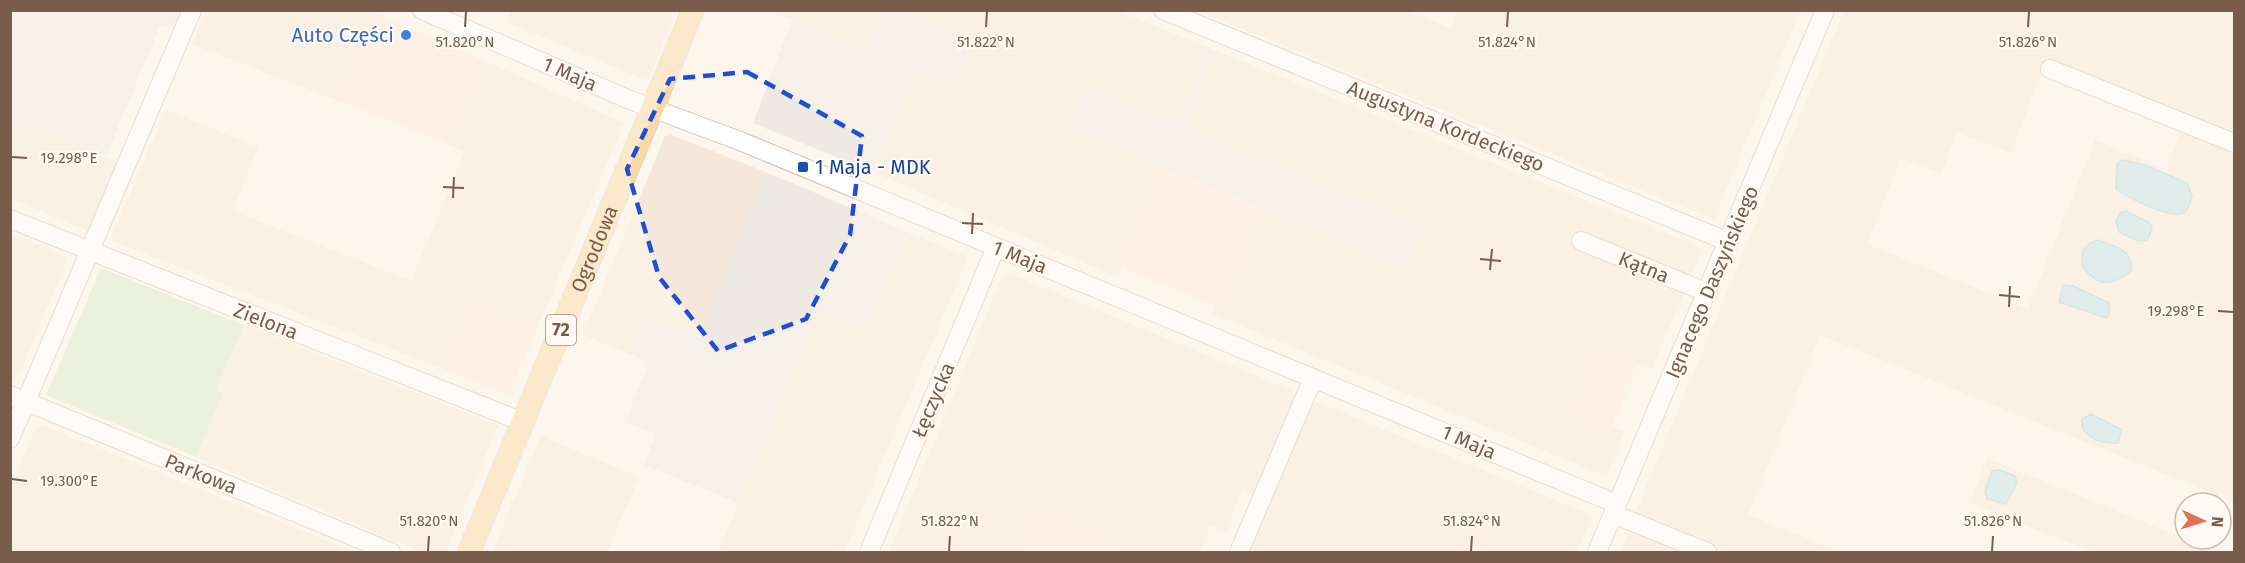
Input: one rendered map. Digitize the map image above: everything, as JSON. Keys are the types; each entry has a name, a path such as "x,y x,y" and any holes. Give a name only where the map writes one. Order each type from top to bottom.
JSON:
{"main road":[{"name":"Ogrodowa","path":"469,552 693,10"}],"street":[{"path":"10,439 18,399 89,253 192,10"},
{"name":"1 Maja","path":"422,10 653,108 681,117 1313,378 1615,509 1707,552"},
{"name":"Augustyna Kordeckiego","path":"1163,10 1729,242"},
{"name":"Ignacego Daszyńskiego","path":"1597,552 1708,293 1825,10"},
{"path":"2050,69 2235,144"},
{"name":"Zielona","path":"10,219 89,253 523,422"},
{"name":"Kątna","path":"1581,241 1708,293"},
{"name":"Łęczycka","path":"869,552 996,247"},
{"path":"1239,552 1313,378"},
{"name":"Parkowa","path":"18,399 391,552"}],"highlighted area":[{"path":"747,72 862,136 850,235 806,319 718,351 659,277 627,169 670,79"}],"shaded area":[{"path":"367,10 379,15 341,102 192,44 207,11"},
{"path":"512,10 677,11 648,81 507,22"},
{"path":"10,11 181,11 176,23 159,28 106,157 11,119"},
{"path":"769,11 882,11 867,48"},
{"path":"882,11 902,11 973,40 954,86 917,71 875,173 753,123 792,20 866,48"},
{"path":"902,11 1118,11 1206,47 1176,123 1084,86 1067,127 1163,167 1118,277 875,173 917,71 973,40"},
{"path":"1198,11 1406,11 1450,28 1457,11 1800,11 1714,219"},
{"path":"1844,11 2234,11 2234,137 2046,61 2011,153 1957,132 1941,174 1901,158 1867,244 2028,309 2095,140 2166,169 2182,129 2234,150 2234,502 2233,491 2207,491 1820,335 1748,515 1841,552 1724,552 1634,516"},
{"path":"379,15 478,58 442,142 341,102"},
{"path":"1206,47 1217,51 1187,128 1424,226 1406,269 1067,127 1084,86 1176,123"},
{"path":"1217,51 1703,248 1651,370 1601,350 1575,410 1625,432 1606,476 1213,314 1257,207 1406,269 1423,226 1187,128"},
{"path":"478,58 624,123 536,331 475,306 449,371 110,240 166,110 258,147 233,211 411,281 465,152 442,142"},
{"path":"10,119 122,164 92,233 11,198"},
{"path":"670,134 766,172 699,338 645,319 630,354 583,335 665,136"},
{"path":"1163,167 1257,207 1216,307 1122,267"},
{"path":"766,172 907,232 866,332 818,313 739,503 644,465 656,434 625,422 649,362 630,354 645,319 699,338"},
{"path":"907,232 968,257 844,552 718,552 818,312 866,331"},
{"path":"11,233 68,258 19,375 11,379"},
{"path":"1010,274 1291,390 1297,398 1257,496 1242,490 1226,531 1211,525 1200,552 1131,552 1037,514 1022,552 889,552 1002,277"},
{"path":"475,306 536,331 509,395 449,371"},
{"path":"244,325 498,425 446,552 422,552 196,457 223,393 216,389"},
{"path":"1601,349 1638,365 1612,426 1575,411"},
{"path":"1317,402 1587,513 1591,519 1577,552 1250,552 1311,407"},
{"path":"44,426 354,552 11,552 11,486 34,431"},
{"path":"541,436 639,477 607,552 492,552"},
{"path":"1987,458 2173,534 2173,551 2221,552 2092,552 1970,503"},
{"path":"1037,514 1131,552 1022,552"},
{"path":"1635,531 1685,552 1619,552 1628,533"}],"green space":[{"path":"101,268 244,325 216,389 223,393 196,457 46,395"}],"water":[{"path":"2122,160 2145,165 2187,183 2192,196 2187,210 2177,214 2160,211 2116,189 2117,164"},
{"path":"2126,211 2150,223 2152,229 2147,240 2138,241 2119,232 2116,221 2121,212"},
{"path":"2098,240 2126,253 2131,264 2131,271 2111,282 2100,281 2088,273 2082,266 2083,250 2090,243"},
{"path":"2063,285 2073,286 2109,303 2109,315 2106,318 2059,302"},
{"path":"2091,414 2122,430 2118,443 2099,441 2088,435 2082,425 2082,419"},
{"path":"2000,470 2015,476 2017,483 2006,504 1987,499 1985,491 1992,471"}],"place":[{"name":"Auto Części","path":"406,35"},
{"name":"1 Maja - MDK","path":"803,167"}]}
